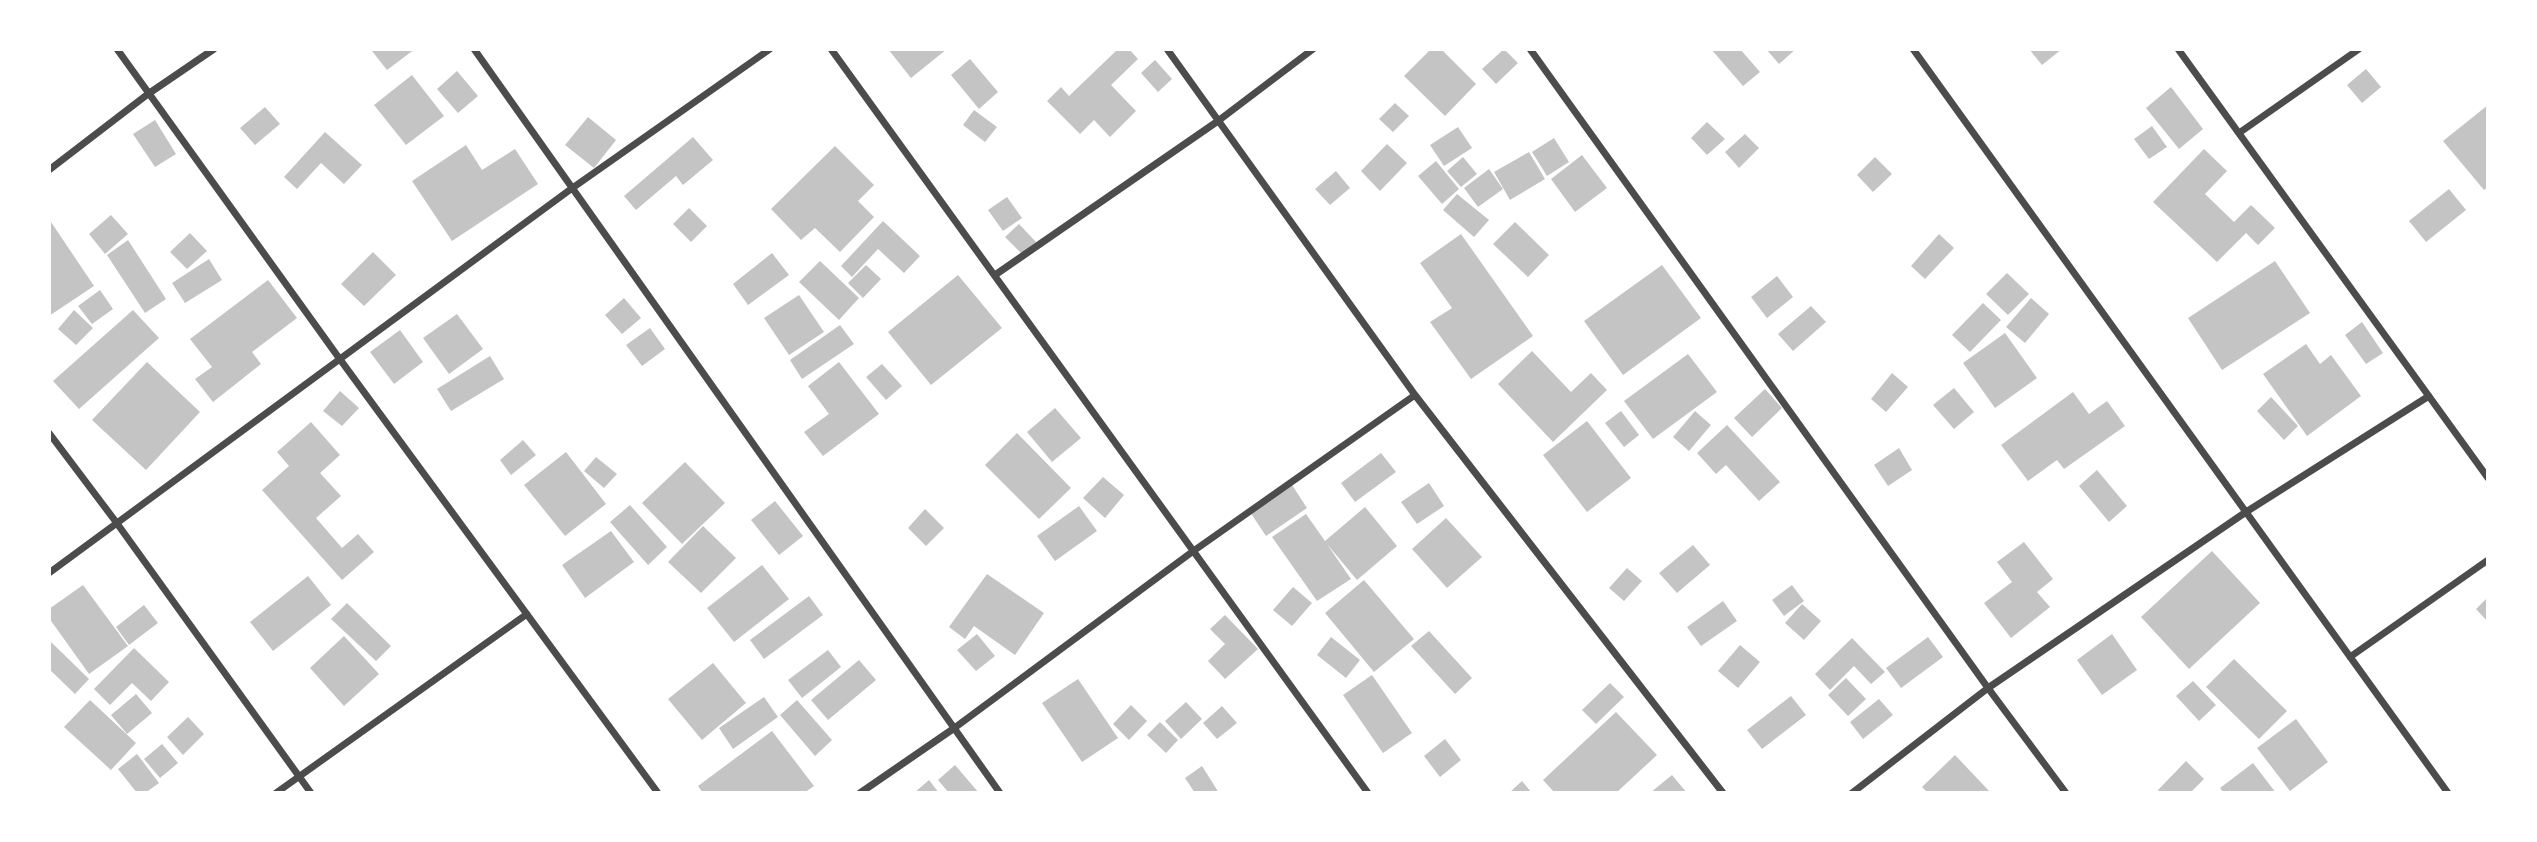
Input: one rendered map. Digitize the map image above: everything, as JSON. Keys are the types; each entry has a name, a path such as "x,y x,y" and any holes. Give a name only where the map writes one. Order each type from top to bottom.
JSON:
{"street":[{"path":"117,49 339,358 658,793"},
{"path":"49,170 148,94 214,49"},
{"path":"474,49 1000,793"},
{"path":"49,573 571,189 770,49"},
{"path":"831,49 1368,793"},
{"path":"1167,49 1415,395 1723,793"},
{"path":"995,275 1218,121 1313,49"},
{"path":"1530,49 2066,793"},
{"path":"1913,49 2448,793"},
{"path":"2178,49 2488,478"},
{"path":"2239,133 2360,49"},
{"path":"860,793 953,729 1192,552 1415,395"},
{"path":"1853,793 1988,688 2246,512 2430,396"},
{"path":"49,433 117,522 311,793"},
{"path":"2350,657 2488,560"},
{"path":"276,793 527,614"}],"building":[{"path":"415,49 387,70 372,51"},
{"path":"888,49 947,49 911,78"},
{"path":"1118,49 1129,49 1138,59 1111,85 1136,111 1110,137 1094,120 1080,134 1047,101 1061,87 1069,96"},
{"path":"1431,49 1441,49 1476,84 1445,116 1404,76"},
{"path":"1504,49 1518,63 1496,84 1482,69"},
{"path":"1711,49 1740,49 1760,72 1743,86"},
{"path":"1766,49 1796,49 1779,64"},
{"path":"2029,49 2062,49 2042,65"},
{"path":"970,59 998,92 979,109 951,75"},
{"path":"1155,60 1172,79 1158,92 1141,73"},
{"path":"2366,69 2381,87 2362,103 2347,85"},
{"path":"457,71 478,96 458,113 437,89"},
{"path":"412,75 444,116 406,145 374,105"},
{"path":"2171,87 2203,129 2179,149 2146,108"},
{"path":"1395,103 1409,116 1393,132 1379,119"},
{"path":"2488,105 2488,187 2484,190 2443,141"},
{"path":"265,107 280,124 255,145 240,128"},
{"path":"974,110 997,127 985,142 963,125"},
{"path":"588,117 616,140 594,168 565,145"},
{"path":"155,120 176,154 155,167 133,134"},
{"path":"1707,122 1725,139 1707,155 1691,138"},
{"path":"2152,126 2167,147 2149,159 2134,139"},
{"path":"1458,127 1472,148 1444,166 1430,145"},
{"path":"325,132 362,165 344,184 321,163 297,189 284,177"},
{"path":"1745,134 1759,148 1739,168 1725,152"},
{"path":"693,137 713,160 683,185 676,176 636,210 624,196"},
{"path":"1554,138 1569,162 1547,176 1532,152"},
{"path":"1387,144 1407,163 1380,191 1361,171"},
{"path":"466,145 482,170 515,149 538,184 452,241 412,181"},
{"path":"835,146 874,185 858,201 874,217 840,252 815,228 801,240 771,209"},
{"path":"2204,149 2227,171 2205,194 2234,222 2251,205 2275,228 2258,245 2246,233 2217,262 2153,202"},
{"path":"1529,152 1545,179 1510,200 1494,172"},
{"path":"1582,155 1607,188 1575,212 1551,179"},
{"path":"1463,157 1477,174 1461,187 1447,171"},
{"path":"1875,157 1892,174 1873,192 1857,175"},
{"path":"1436,161 1459,189 1442,204 1418,176"},
{"path":"1489,169 1503,189 1478,207 1464,188"},
{"path":"1336,171 1350,188 1330,205 1315,189"},
{"path":"2449,189 2466,210 2426,242 2409,221"},
{"path":"1457,194 1489,220 1474,237 1443,210"},
{"path":"1007,197 1022,218 1003,231 988,210"},
{"path":"689,208 707,226 691,242 673,224"},
{"path":"111,215 128,234 105,254 89,234"},
{"path":"49,219 94,286 49,316"},
{"path":"883,221 920,256 904,273 878,249 852,277 841,266"},
{"path":"1515,222 1549,255 1528,277 1493,244"},
{"path":"1019,224 1036,242 1022,254 1005,237"},
{"path":"190,233 207,251 187,269 170,252"},
{"path":"1461,234 1533,336 1471,379 1430,322 1452,308 1420,263"},
{"path":"1939,234 1954,248 1925,279 1911,266"},
{"path":"128,240 166,299 145,313 107,255"},
{"path":"373,252 396,275 364,306 341,284"},
{"path":"772,253 789,275 748,305 733,284"},
{"path":"209,259 222,280 185,303 172,283"},
{"path":"820,261 859,298 839,320 799,282"},
{"path":"2275,261 2310,313 2222,370 2188,318"},
{"path":"866,265 881,279 863,298 848,283"},
{"path":"1662,265 1701,318 1623,375 1584,321"},
{"path":"2007,273 2029,294 2008,315 1986,294"},
{"path":"958,275 1002,328 931,385 888,332"},
{"path":"1777,276 1793,297 1767,318 1751,297"},
{"path":"268,280 297,318 252,352 261,364 213,402 195,379 212,367 190,339"},
{"path":"100,290 113,309 92,324 78,306"},
{"path":"799,295 824,332 789,355 764,318"},
{"path":"624,298 641,318 622,334 605,315"},
{"path":"2031,298 2049,314 2025,343 2006,327"},
{"path":"1983,303 2001,320 1970,352 1952,335"},
{"path":"1811,306 1826,322 1793,351 1778,334"},
{"path":"74,310 93,328 76,345 58,329"},
{"path":"133,310 159,338 79,409 53,381"},
{"path":"457,314 483,349 449,374 423,338"},
{"path":"2362,322 2383,353 2366,364 2345,335"},
{"path":"840,325 854,344 802,379 790,360"},
{"path":"650,328 665,349 642,366 626,345"},
{"path":"400,330 423,362 394,384 370,352"},
{"path":"2005,333 2037,378 1995,408 1963,363"},
{"path":"2306,344 2320,364 2331,355 2361,396 2307,436 2263,374"},
{"path":"1532,351 1571,392 1591,373 1607,390 1553,442 1498,384"},
{"path":"1688,354 1717,392 1653,439 1624,401"},
{"path":"490,356 504,379 451,411 437,389"},
{"path":"147,362 200,412 146,470 92,420"},
{"path":"839,362 879,414 823,456 804,432 829,414 808,386"},
{"path":"882,364 902,386 886,400 866,377"},
{"path":"1892,373 1908,387 1886,412 1871,399"},
{"path":"1954,388 1974,412 1954,429 1933,405"},
{"path":"1765,389 1782,408 1752,437 1734,418"},
{"path":"340,391 359,408 342,426 323,411"},
{"path":"2073,392 2089,414 2107,401 2125,426 2064,469 2057,460 2028,481 2001,445"},
{"path":"2271,397 2298,426 2284,440 2257,411"},
{"path":"1055,408 1081,438 1052,462 1027,432"},
{"path":"1621,411 1639,435 1624,447 1605,423"},
{"path":"1695,411 1711,425 1689,451 1673,437"},
{"path":"1587,421 1631,478 1587,512 1543,455"},
{"path":"311,422 340,455 320,473 341,496 316,518 342,548 358,534 374,552 342,580 262,490 289,466 277,452"},
{"path":"1727,425 1780,482 1759,501 1726,465 1716,474 1697,453"},
{"path":"1017,433 1071,488 1039,519 985,465"},
{"path":"523,440 536,455 511,475 500,460"},
{"path":"1899,448 1912,470 1888,486 1874,465"},
{"path":"566,452 606,504 565,536 524,485"},
{"path":"1381,453 1396,472 1355,502 1341,483"},
{"path":"596,457 617,474 604,488 584,471"},
{"path":"685,462 725,503 682,544 642,503"},
{"path":"2097,470 2127,506 2109,522 2079,486"},
{"path":"1103,477 1124,495 1105,518 1083,498"},
{"path":"1429,483 1444,506 1417,524 1401,502"},
{"path":"1292,485 1307,508 1266,536 1250,512"},
{"path":"775,501 803,536 779,555 751,520"},
{"path":"630,505 667,547 648,565 610,522"},
{"path":"1079,506 1097,531 1055,561 1037,536"},
{"path":"1365,507 1397,546 1357,580 1327,544 1351,579 1317,601 1272,537 1306,514 1325,541"},
{"path":"925,509 944,528 926,546 908,528"},
{"path":"1446,518 1482,557 1447,588 1412,549"},
{"path":"703,526 736,558 701,593 668,562"},
{"path":"611,531 634,562 585,598 562,565"},
{"path":"2024,542 2053,579 2037,592 2050,607 2011,638 1984,603 2012,582 1997,562"},
{"path":"1693,545 1710,565 1677,593 1659,573"},
{"path":"2212,551 2260,603 2189,669 2141,617"},
{"path":"762,565 789,599 734,642 707,608"},
{"path":"1627,568 1642,581 1624,601 1609,588"},
{"path":"987,574 1044,613 1015,655 974,626 965,639 949,627"},
{"path":"308,576 331,605 273,651 250,622"},
{"path":"1364,580 1414,639 1374,672 1325,613"},
{"path":"83,585 128,646 89,674 49,618 49,609"},
{"path":"1792,585 1804,601 1784,616 1772,600"},
{"path":"1293,587 1312,603 1292,626 1273,610"},
{"path":"809,596 823,615 764,659 750,640"},
{"path":"2488,597 2488,622 2476,609"},
{"path":"1723,601 1737,621 1701,646 1687,627"},
{"path":"347,603 391,646 376,661 331,619"},
{"path":"1802,604 1821,621 1804,640 1785,623"},
{"path":"144,605 158,623 129,645 116,627"},
{"path":"1225,615 1258,649 1225,679 1208,661 1225,644 1210,629"},
{"path":"1429,631 1472,678 1455,694 1411,646"},
{"path":"977,634 995,656 976,671 957,650"},
{"path":"2112,634 2137,670 2102,695 2077,660"},
{"path":"344,636 379,674 344,706 310,668"},
{"path":"1331,637 1360,660 1346,678 1317,655"},
{"path":"1928,637 1943,657 1901,688 1886,668"},
{"path":"1852,638 1885,672 1871,684 1854,666 1830,690 1815,674"},
{"path":"51,642 89,679 75,694 49,669"},
{"path":"1740,645 1760,662 1738,688 1718,671"},
{"path":"134,648 169,682 151,701 132,683 110,705 94,689"},
{"path":"828,650 841,667 802,698 788,680"},
{"path":"2234,659 2287,711 2259,739 2206,687"},
{"path":"859,660 876,680 828,720 811,700"},
{"path":"713,663 746,703 702,740 668,699"},
{"path":"1372,675 1412,733 1383,753 1343,695"},
{"path":"1846,678 1866,699 1848,716 1828,695"},
{"path":"1078,679 1118,738 1082,762 1042,703"},
{"path":"2193,681 2216,705 2199,721 2176,696"},
{"path":"1610,683 1624,697 1596,724 1582,710"},
{"path":"136,694 152,713 127,734 111,715"},
{"path":"1791,696 1806,715 1762,749 1747,730"},
{"path":"764,697 778,717 733,749 719,728"},
{"path":"1879,699 1893,715 1863,739 1850,722"},
{"path":"90,700 136,743 111,770 64,727"},
{"path":"797,700 832,740 815,756 780,715"},
{"path":"1186,702 1202,719 1181,739 1165,721"},
{"path":"1131,705 1147,721 1129,740 1113,724"},
{"path":"1222,706 1237,723 1217,739 1203,723"},
{"path":"1616,712 1657,755 1616,793 1555,793 1543,780"},
{"path":"188,717 204,734 183,755 167,737"},
{"path":"2296,719 2328,762 2290,791 2257,748"},
{"path":"1160,722 1178,740 1166,753 1147,735"},
{"path":"772,731 814,786 804,793 703,793 698,786"},
{"path":"1445,739 1461,760 1440,777 1424,756"},
{"path":"162,744 178,763 160,778 144,759"},
{"path":"137,754 159,783 145,793 137,793 118,769"},
{"path":"1955,755 1991,793 1928,793 1922,787"},
{"path":"2186,761 2204,779 2190,793 2160,793 2158,790"},
{"path":"2253,763 2276,793 2224,793 2220,788"},
{"path":"955,765 979,793 949,793 938,780"},
{"path":"1202,766 1219,793 1195,793 1185,778"},
{"path":"1672,775 1687,793 1650,793"},
{"path":"929,780 939,793 914,793"},
{"path":"1522,781 1532,793 1509,793"}]}
